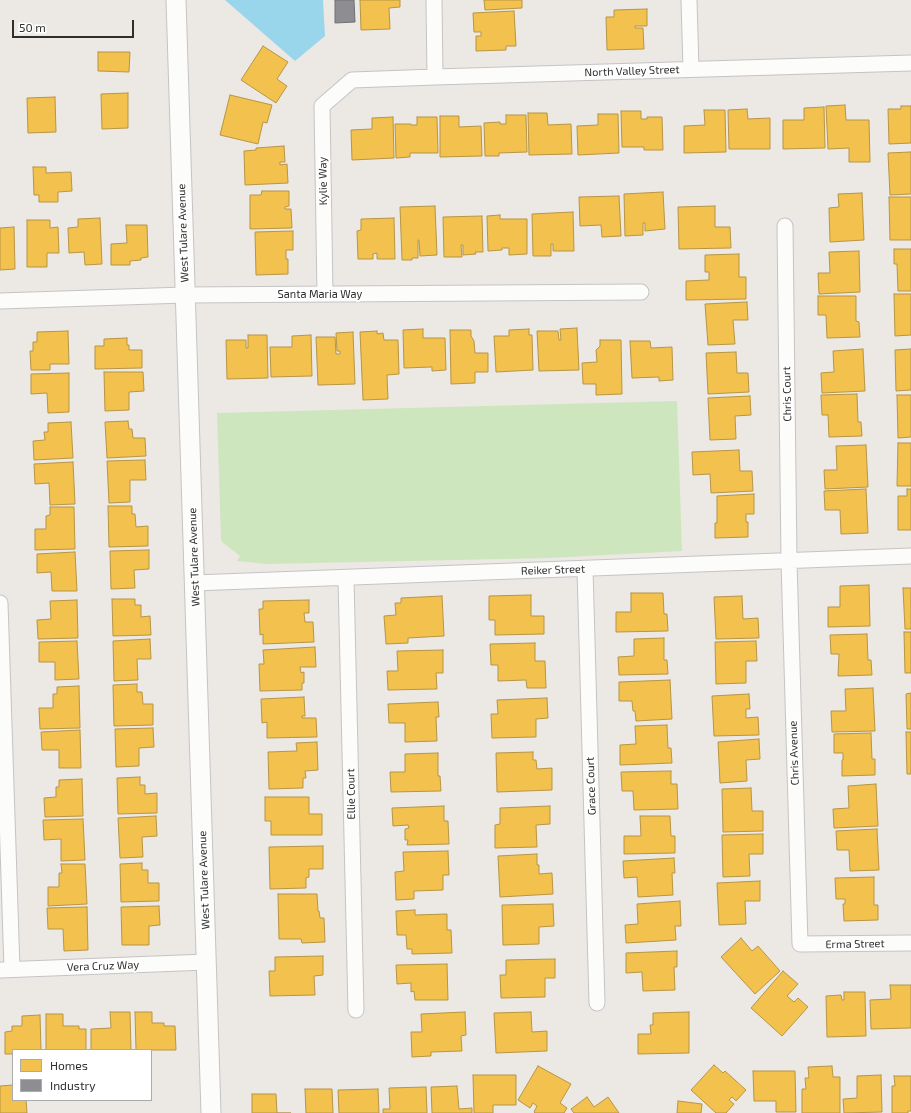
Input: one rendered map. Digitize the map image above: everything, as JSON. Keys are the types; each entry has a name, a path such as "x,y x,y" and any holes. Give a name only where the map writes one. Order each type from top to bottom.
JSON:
{"street":[{"name":"West Tulare Avenue","path":"176,0 211,1113"},
{"path":"434,0 435,77"},
{"path":"689,0 691,69"},
{"name":"North Valley Street","path":"352,80 911,63"},
{"name":"Kylie Way","path":"326,294 322,106 352,80"},
{"name":"Chris Court","path":"785,226 789,561"},
{"name":"Santa Maria Way","path":"0,301 185,295 641,292"},
{"name":"Reiker Street","path":"194,583 911,556"},
{"name":"Chris Avenue","path":"789,561 800,944"},
{"name":"Grace Court","path":"585,569 597,1003"},
{"name":"Ellie Court","path":"346,578 356,1010"},
{"path":"0,603 6,969"},
{"name":"Erma Street","path":"800,944 911,943"},
{"name":"Vera Cruz Way","path":"6,969 207,962"}],"green space":[{"path":"677,401 682,551 549,558 267,564 237,561 240,556 222,542 221,539 217,413"}],"water":[{"path":"225,0 323,0 325,36 295,61"}],"building: Homes":[{"path":"360,0 400,0 400,7 389,8 390,29 361,30"},
{"path":"484,0 522,0 522,8 485,10"},
{"path":"647,9 647,26 635,26 635,28 643,28 644,49 607,50 606,17 614,17 614,10"},
{"path":"514,11 516,46 506,46 506,50 476,51 476,36 481,36 481,32 474,32 473,13"},
{"path":"263,46 288,62 277,79 287,86 276,103 241,80"},
{"path":"98,52 130,52 129,72 98,71"},
{"path":"128,93 128,128 102,129 101,94"},
{"path":"230,95 272,105 267,123 263,122 258,144 220,135"},
{"path":"55,97 56,132 28,133 27,98"},
{"path":"845,105 846,120 869,120 870,162 849,162 849,148 828,149 826,106"},
{"path":"901,106 911,106 911,143 889,144 888,109 901,109"},
{"path":"824,107 825,148 783,149 783,120 804,120 804,108"},
{"path":"747,109 748,119 770,118 770,149 729,149 728,110"},
{"path":"704,110 725,110 726,152 684,153 684,126 705,125"},
{"path":"621,111 641,111 641,119 647,119 647,117 662,117 663,150 644,150 644,147 622,147"},
{"path":"528,113 547,113 548,125 571,124 572,154 529,155"},
{"path":"598,114 618,114 619,153 578,155 577,126 598,125"},
{"path":"506,115 526,115 527,152 499,153 499,156 485,156 484,123 500,122 500,124 506,124"},
{"path":"440,116 459,116 459,127 481,126 482,156 440,157"},
{"path":"393,117 394,158 352,160 351,130 372,129 372,118"},
{"path":"417,117 437,117 438,153 410,153 410,157 396,158 395,124 417,125"},
{"path":"284,146 285,162 280,162 280,165 287,164 288,183 245,185 244,151 256,150 256,148"},
{"path":"911,152 911,194 890,195 888,153"},
{"path":"33,167 46,167 46,173 71,172 72,191 58,192 58,202 39,202 39,195 34,195"},
{"path":"262,191 289,191 289,206 285,207 285,209 291,209 292,228 250,229 250,195 261,195"},
{"path":"663,192 665,229 645,231 645,223 643,223 643,235 625,236 624,194"},
{"path":"862,193 864,240 830,242 829,208 839,207 838,194"},
{"path":"619,196 621,236 602,237 601,225 580,226 579,197"},
{"path":"889,197 911,197 911,240 890,240"},
{"path":"435,206 437,255 420,256 418,240 418,258 412,258 412,260 402,260 400,207"},
{"path":"715,206 715,227 730,227 731,248 679,249 678,207"},
{"path":"573,212 574,251 553,251 553,244 551,244 551,256 533,256 532,214"},
{"path":"500,215 500,219 527,219 527,254 509,255 509,248 488,251 487,216"},
{"path":"482,216 483,252 463,255 463,245 461,245 462,257 444,257 443,217"},
{"path":"100,218 102,264 85,265 84,252 69,253 68,228 78,227 78,219"},
{"path":"394,218 395,259 377,259 377,253 373,254 373,259 358,259 357,231 361,230 361,219"},
{"path":"27,220 50,220 50,228 58,227 59,253 47,253 47,267 27,267"},
{"path":"126,225 147,225 148,257 141,258 141,260 130,261 130,265 111,265 111,244 127,243"},
{"path":"14,227 15,269 0,270 0,228"},
{"path":"293,231 293,250 286,250 286,259 288,259 288,274 256,275 255,232"},
{"path":"894,249 911,249 911,291 898,291 897,264 894,264"},
{"path":"859,251 860,292 819,294 818,273 830,273 829,252"},
{"path":"739,254 739,277 746,277 746,299 686,300 686,281 709,280 709,272 705,272 705,255"},
{"path":"894,294 911,294 911,335 895,336"},
{"path":"818,296 856,296 856,321 859,322 860,337 827,338 826,315 818,315"},
{"path":"747,302 748,320 733,320 735,344 708,345 705,304"},
{"path":"577,328 579,370 539,371 537,331 558,331 559,340 561,340 560,329"},
{"path":"423,329 423,338 445,338 446,370 432,371 432,367 404,368 403,330"},
{"path":"529,329 529,335 532,335 533,370 496,372 494,336 509,336 509,330"},
{"path":"450,330 471,330 475,353 488,353 488,372 475,372 475,383 451,384"},
{"path":"68,331 69,364 50,364 50,370 31,370 30,351 33,351 33,342 37,342 37,332"},
{"path":"377,331 377,334 383,333 384,340 398,340 399,374 387,375 388,399 363,400 360,332"},
{"path":"353,332 355,384 318,385 316,337 335,337 336,354 340,354 340,351 337,351 336,333"},
{"path":"248,335 267,335 268,378 227,379 226,340 246,340 246,348 248,348"},
{"path":"311,335 312,376 271,377 270,347 292,347 292,336"},
{"path":"127,338 129,350 142,350 142,368 95,369 95,346 104,346 104,339"},
{"path":"600,340 621,340 622,394 596,395 596,384 583,384 582,363 597,362 596,350 600,346"},
{"path":"630,341 650,341 651,348 672,347 673,380 659,381 659,377 632,378"},
{"path":"863,349 865,391 822,393 821,373 834,372 833,351"},
{"path":"911,349 911,390 896,391 895,350"},
{"path":"736,352 737,373 748,373 749,392 708,394 706,353"},
{"path":"104,372 143,372 144,391 129,392 129,410 105,411"},
{"path":"69,373 69,412 48,413 47,393 31,394 31,374"},
{"path":"857,394 858,422 861,422 862,436 829,437 828,415 822,415 821,395"},
{"path":"897,395 911,395 911,437 898,438"},
{"path":"750,396 751,415 735,416 736,439 710,440 708,398"},
{"path":"128,421 129,429 132,429 133,438 145,438 146,456 107,458 105,422"},
{"path":"71,422 73,458 34,460 33,441 45,440 44,432 48,432 48,423"},
{"path":"898,443 911,443 911,486 897,486"},
{"path":"866,445 868,487 825,489 824,470 837,470 836,446"},
{"path":"739,450 740,471 752,471 753,491 711,493 710,474 693,475 692,452"},
{"path":"145,460 146,480 130,480 130,502 109,503 107,461"},
{"path":"73,462 75,504 50,505 49,483 35,484 34,464"},
{"path":"866,489 868,533 841,534 840,510 825,510 824,491"},
{"path":"907,489 911,489 911,530 898,530 898,496 907,496"},
{"path":"754,494 754,514 746,514 746,522 748,522 748,537 715,538 715,523 717,523 717,496"},
{"path":"108,506 132,506 132,514 135,514 136,527 148,526 148,546 109,547"},
{"path":"50,507 74,507 75,549 35,550 35,529 46,529 46,516 50,515"},
{"path":"149,550 149,569 134,570 135,588 111,589 110,551"},
{"path":"75,552 77,591 52,591 51,572 37,573 37,554"},
{"path":"869,585 870,626 828,627 828,607 840,607 840,586"},
{"path":"903,588 911,588 911,629 905,629"},
{"path":"631,593 663,593 664,614 667,614 668,631 616,632 616,612 631,612"},
{"path":"531,595 531,616 544,616 544,634 495,635 495,620 489,620 489,596"},
{"path":"442,596 444,636 408,638 408,643 386,644 384,616 396,615 395,603 401,603 401,598"},
{"path":"742,596 743,619 758,618 759,638 716,639 714,597"},
{"path":"112,599 135,599 135,605 141,605 141,617 150,616 151,635 113,636"},
{"path":"77,600 78,638 38,639 37,620 51,619 50,601"},
{"path":"309,600 309,613 304,613 305,622 313,622 314,642 263,644 263,634 260,635 259,609 263,609 263,601"},
{"path":"904,632 911,632 911,673 905,673"},
{"path":"867,634 868,660 871,660 872,675 838,676 839,654 831,654 830,635"},
{"path":"664,638 664,660 667,660 668,674 619,675 618,657 634,656 634,639"},
{"path":"150,639 151,659 137,659 138,680 114,681 113,641"},
{"path":"77,641 79,679 55,680 55,662 39,662 39,642"},
{"path":"756,641 757,661 746,661 746,683 716,684 715,642"},
{"path":"535,643 535,661 545,661 546,688 527,688 526,680 498,681 498,665 491,665 490,644"},
{"path":"315,647 316,667 300,667 301,673 304,672 304,683 302,683 302,690 260,691 259,664 264,664 263,650"},
{"path":"443,650 443,673 436,673 437,689 388,690 387,671 398,671 397,651"},
{"path":"670,680 672,719 636,721 632,701 619,701 619,682"},
{"path":"137,684 137,692 142,692 143,704 153,704 153,725 114,726 113,685"},
{"path":"79,686 80,728 40,729 39,708 53,708 53,694 57,694 57,687"},
{"path":"873,688 875,731 832,732 831,711 846,711 845,689"},
{"path":"911,693 911,729 907,729 906,694"},
{"path":"749,694 750,709 746,709 746,718 758,717 759,735 714,736 712,696"},
{"path":"304,697 305,716 302,716 302,718 316,718 317,737 267,738 267,722 262,723 261,699"},
{"path":"547,698 548,718 536,719 536,737 492,738 491,714 498,714 497,700"},
{"path":"438,702 439,717 436,717 437,741 405,742 405,723 389,723 388,704"},
{"path":"667,725 668,748 671,748 672,763 620,765 620,745 636,744 635,726"},
{"path":"153,728 154,747 139,748 139,766 116,767 115,729"},
{"path":"80,730 81,768 59,768 59,750 42,750 41,732"},
{"path":"906,732 911,732 911,774 907,774"},
{"path":"871,733 872,759 875,759 875,775 842,776 843,753 834,753 834,734"},
{"path":"759,739 760,759 746,760 747,781 720,783 718,742"},
{"path":"317,742 318,770 305,771 306,778 303,778 303,788 269,789 268,752 297,751 296,743"},
{"path":"533,752 533,760 536,760 537,769 552,768 552,790 497,792 496,753"},
{"path":"438,753 438,776 440,776 441,791 391,792 390,772 405,772 405,754"},
{"path":"671,771 671,784 677,784 678,809 634,810 633,791 622,791 621,772"},
{"path":"140,777 140,785 145,785 145,794 157,793 157,813 118,814 117,778"},
{"path":"82,779 83,816 45,817 44,798 56,797 56,787 59,787 59,780"},
{"path":"876,784 878,826 834,828 833,809 849,808 848,786"},
{"path":"751,788 752,811 763,811 763,831 723,832 722,789"},
{"path":"265,797 309,797 309,814 322,814 322,835 271,835 271,821 265,821"},
{"path":"444,806 444,821 448,821 449,844 407,845 408,840 405,840 405,829 409,828 408,825 393,826 392,808"},
{"path":"550,806 550,824 536,825 537,847 495,848 495,825 500,824 500,808"},
{"path":"156,816 157,836 142,837 143,857 120,858 118,818"},
{"path":"640,816 670,816 671,836 675,836 675,853 624,854 624,836 641,836"},
{"path":"83,819 85,860 61,861 61,839 44,840 43,820"},
{"path":"877,829 879,870 850,871 849,850 837,850 836,831"},
{"path":"763,834 763,854 749,854 750,876 723,877 722,835"},
{"path":"323,846 323,869 309,869 309,877 306,878 306,888 270,889 269,847"},
{"path":"448,851 449,875 443,875 443,890 414,891 414,899 396,900 395,872 404,871 403,852"},
{"path":"537,854 539,874 552,873 553,894 500,897 498,856"},
{"path":"674,858 675,873 672,873 673,895 638,897 637,877 624,878 623,861"},
{"path":"142,863 142,870 148,870 148,883 159,883 159,901 121,902 120,864"},
{"path":"61,864 85,864 87,904 48,906 48,887 59,887 59,873 62,873"},
{"path":"874,877 874,905 878,905 878,920 844,921 843,904 845,904 845,899 836,899 835,878"},
{"path":"760,881 760,901 745,901 746,924 719,925 717,883"},
{"path":"278,894 317,894 320,918 324,918 325,942 302,943 301,939 279,939"},
{"path":"680,901 681,926 675,926 676,940 626,943 625,925 638,924 637,904"},
{"path":"553,904 554,926 539,927 539,944 503,945 502,905"},
{"path":"159,906 160,925 149,926 149,945 122,945 121,907"},
{"path":"87,907 88,950 64,951 63,929 48,929 47,908"},
{"path":"415,910 415,915 447,914 447,930 451,930 452,953 412,954 412,949 407,949 406,935 397,935 396,911"},
{"path":"741,938 752,951 758,946 780,971 755,994 721,957"},
{"path":"677,951 677,967 674,967 675,990 643,991 642,972 626,973 626,953"},
{"path":"323,956 323,975 314,976 315,995 270,996 269,971 275,971 275,957"},
{"path":"555,959 555,978 545,978 545,997 501,998 500,975 506,975 506,960"},
{"path":"447,964 448,1000 415,1000 414,991 411,992 411,983 397,984 396,965"},
{"path":"783,971 798,984 787,996 794,1002 798,998 808,1007 782,1036 751,1008"},
{"path":"890,985 911,985 911,1028 871,1029 870,1000 891,999"},
{"path":"844,992 865,992 866,1036 827,1037 826,996 841,995 842,1000 844,1000"},
{"path":"110,1012 130,1012 131,1049 91,1049 91,1029 111,1028"},
{"path":"135,1012 152,1012 152,1023 164,1023 164,1026 175,1026 176,1050 136,1049"},
{"path":"465,1012 466,1035 461,1036 462,1051 431,1052 431,1056 412,1057 411,1032 422,1032 421,1014"},
{"path":"531,1012 532,1032 547,1031 547,1051 496,1053 494,1013"},
{"path":"689,1012 689,1053 638,1054 638,1034 651,1034 650,1025 653,1025 653,1013"},
{"path":"46,1014 63,1014 63,1026 79,1026 79,1029 86,1029 86,1049 46,1049"},
{"path":"40,1015 41,1049 12,1049 12,1054 5,1054 5,1032 12,1031 12,1026 22,1026 22,1016"},
{"path":"714,1065 723,1073 725,1071 746,1090 736,1101 732,1097 729,1100 734,1104 726,1113 716,1113 691,1090"},
{"path":"538,1066 571,1084 560,1103 567,1108 564,1113 535,1113 534,1112 537,1106 533,1103 530,1108 518,1100"},
{"path":"832,1066 833,1077 840,1077 840,1113 802,1113 802,1089 806,1089 805,1078 809,1078 808,1067"},
{"path":"753,1071 795,1071 796,1112 776,1112 776,1101 754,1101"},
{"path":"473,1075 516,1075 516,1105 493,1105 493,1113 474,1113"},
{"path":"881,1075 882,1112 844,1113 843,1099 857,1098 857,1076"},
{"path":"894,1076 911,1076 911,1111 908,1111 908,1113 892,1113 892,1086 895,1086"},
{"path":"12,1085 12,1101 26,1101 27,1113 0,1113 0,1086"},
{"path":"457,1086 459,1109 472,1108 472,1113 432,1113 431,1087"},
{"path":"426,1087 427,1113 383,1113 383,1109 390,1109 389,1088"},
{"path":"305,1089 332,1089 333,1113 306,1113"},
{"path":"378,1089 379,1113 339,1113 338,1090"},
{"path":"252,1094 276,1094 277,1113 252,1113"},
{"path":"587,1097 594,1107 608,1097 619,1113 574,1113 571,1109"},
{"path":"678,1101 702,1104 701,1113 677,1113"}],"building: Industry":[{"path":"335,0 354,0 355,22 335,23"}]}
